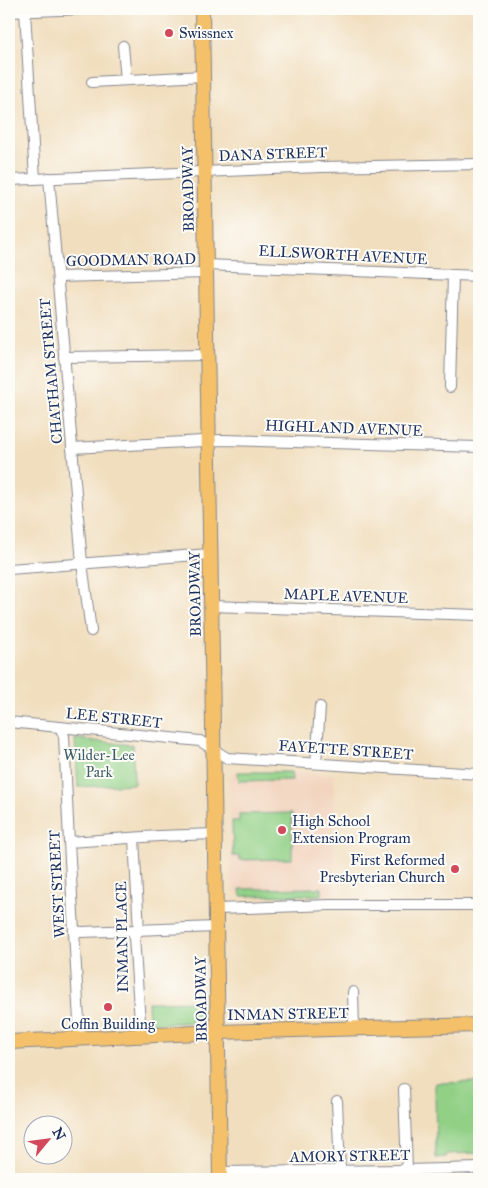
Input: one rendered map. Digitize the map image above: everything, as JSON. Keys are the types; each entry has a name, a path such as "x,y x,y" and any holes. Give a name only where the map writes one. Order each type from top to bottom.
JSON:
{"main road":[{"name":"BROADWAY","path":"202,9 220,1176"},
{"name":"INMAN STREET","path":"9,1042 218,1032 479,1025"}],"street":[{"path":"9,12 84,9"},
{"path":"25,11 34,178"},
{"path":"123,46 126,80"},
{"path":"92,82 203,76"},
{"name":"DANA STREET","path":"9,180 204,171 479,164"},
{"name":"CHATHAM STREET","path":"49,178 82,563 91,631"},
{"name":"ELLSWORTH AVENUE","path":"206,269 479,276"},
{"name":"GOODMAN ROAD","path":"58,276 206,269"},
{"path":"450,388 453,275"},
{"path":"64,357 207,355"},
{"name":"HIGHLAND AVENUE","path":"72,448 208,440 479,447"},
{"path":"9,569 210,554"},
{"name":"MAPLE AVENUE","path":"211,606 479,615"},
{"path":"316,763 320,707"},
{"name":"LEE STREET","path":"9,722 200,741 213,749"},
{"name":"WEST STREET","path":"60,727 64,736 80,1039"},
{"name":"FAYETTE STREET","path":"213,749 227,758 479,774"},
{"path":"69,842 215,834"},
{"name":"INMAN PLACE","path":"134,838 139,931 134,937 141,1036"},
{"path":"216,908 330,905 479,905"},
{"path":"74,931 139,931 216,927"},
{"path":"353,992 354,1029"},
{"path":"404,1089 407,1170"},
{"path":"337,1101 340,1171"},
{"name":"AMORY STREET","path":"220,1176 479,1168"}],"shaded area":[{"name":"High School Extension Program","path":"234,772 334,774 335,895 239,895 235,892 231,881 230,779"}],"green space":[{"name":"Wilder-Lee Park","path":"75,739 133,745 134,784 78,787"},
{"path":"238,772 291,772 292,780 239,781"},
{"path":"292,813 292,859 240,860 240,856 233,856 232,821 239,821 239,814"},
{"path":"322,888 322,895 241,896 240,889"},
{"path":"202,1001 202,1020 200,1022 152,1024 149,1022 148,1002"},
{"path":"479,1082 479,1153 447,1154 446,1157 436,1158 435,1083"}],"place":[{"name":"Swissnex","path":"169,33"},
{"name":"High School Extension Program","path":"282,830"},
{"name":"First Reformed Presbyterian Church","path":"455,869"},
{"name":"Coffin Building","path":"108,1007"}]}
